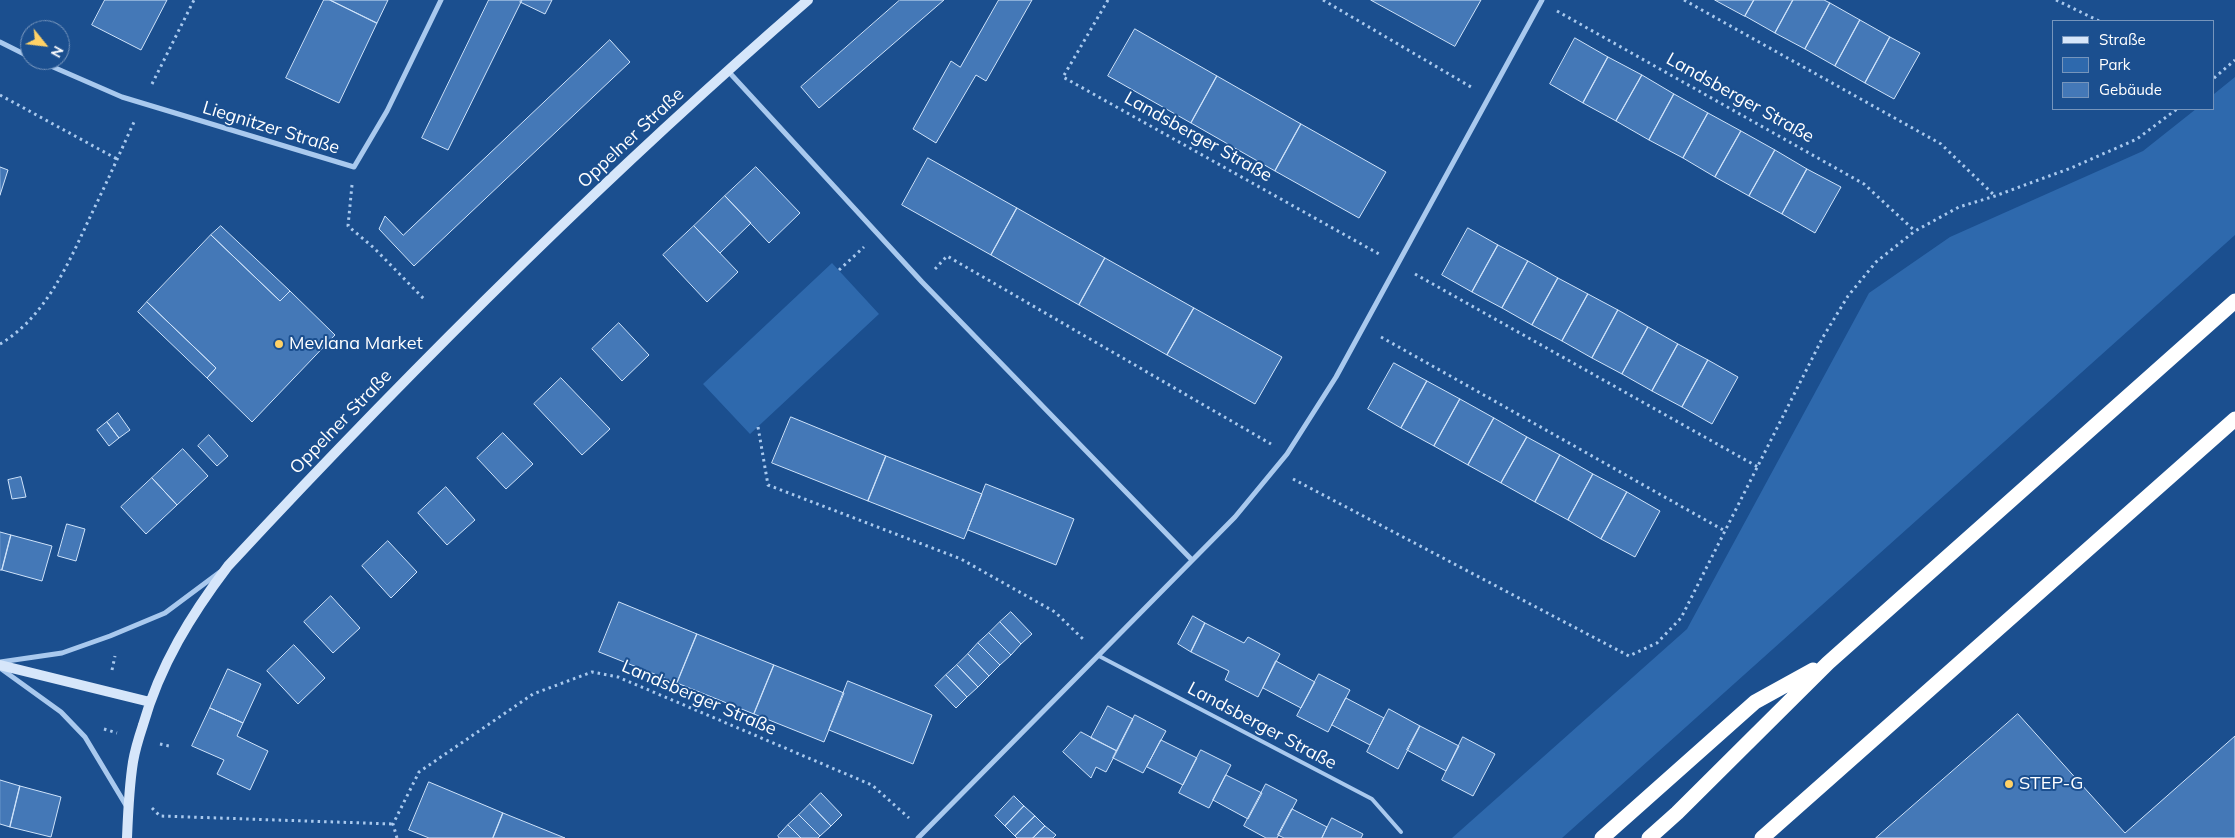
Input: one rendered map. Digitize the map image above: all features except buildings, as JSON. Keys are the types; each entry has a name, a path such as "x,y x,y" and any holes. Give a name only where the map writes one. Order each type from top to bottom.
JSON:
{"highway":[{"path":"1649,838 1676,814 1828,662 2235,301"},
{"path":"1762,838 2235,419"},
{"path":"1602,838 1755,702 1828,662"}],"street":[{"name":"Liegnitzer Straße","path":"60,70 122,97 354,167 387,111 442,0"},
{"name":"Oppelner Straße","path":"128,838 133,762 150,702 164,667 181,633 202,600 228,566 408,376 572,214 808,0"},
{"path":"918,838 1235,517 1275,469 1336,377 1542,1"},
{"path":"0,42 20,52"},
{"path":"728,71 922,282 1192,560"},
{"path":"0,665 62,653 165,613 228,566"},
{"path":"0,665 150,702"},
{"path":"0,665 61,712 84,737 129,809"}],"lane":[{"name":"Landsberger Straße","path":"1099,656 1372,800 1402,832"}],"path":[{"path":"0,344 14,336 31,320 65,270 143,103 194,0"},
{"name":"Landsberger Straße","path":"1108,0 1063,77 1758,467"},
{"path":"1323,0 1489,98"},
{"path":"1684,0 1940,144 1995,196"},
{"path":"2056,0 2097,20"},
{"name":"Landsberger Straße","path":"1542,1 1864,184 1915,232"},
{"path":"2215,77 2235,60"},
{"path":"0,95 117,160"},
{"path":"1275,469 1629,656 1657,643 1681,618 1823,337 1848,296 1876,262 1915,232 1959,207 2071,168 2137,139 2176,110"},
{"path":"354,167 348,226 374,248 424,299"},
{"path":"839,270 877,234"},
{"path":"922,282 947,256 1286,454"},
{"path":"1363,327 1725,531"},
{"path":"758,427 768,485 960,559 1055,612 1099,656"},
{"name":"Landsberger Straße","path":"393,824 419,772 533,694 592,672 618,677 872,785 924,832"},
{"path":"160,816 393,824 397,838"}],"green space":[{"path":"2235,77 2235,235 1562,838 1452,838 1687,629 1869,293 1950,237 2143,151 2195,110 2215,110 2215,93"},
{"path":"832,263 879,314 750,434 703,384"}],"place":[{"name":"Mevlana Market","path":"279,344"},
{"name":"STEP-G","path":"2009,784"}]}
